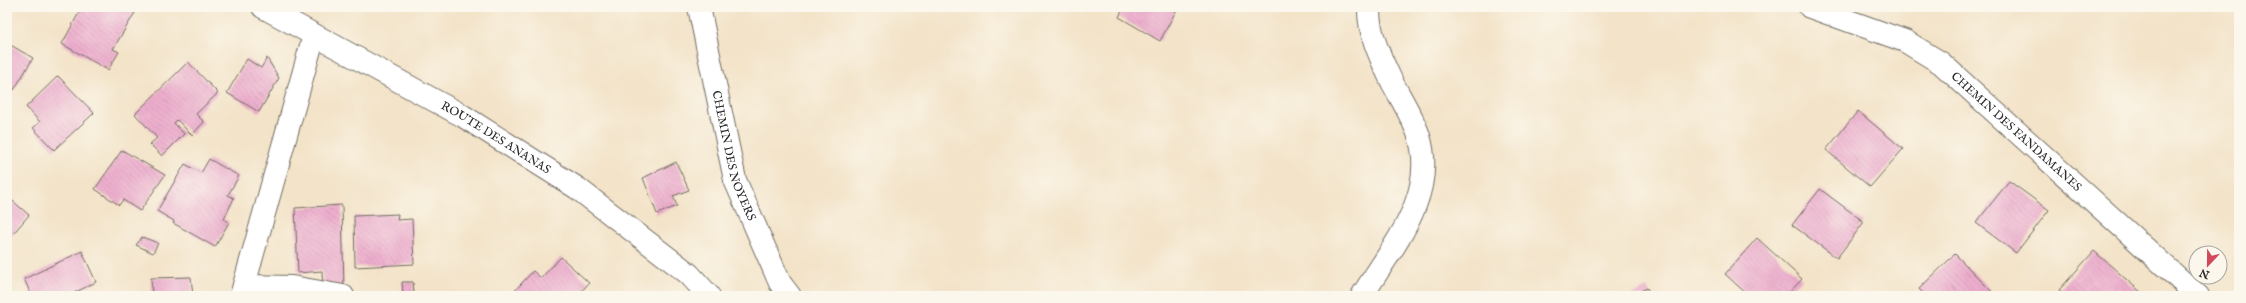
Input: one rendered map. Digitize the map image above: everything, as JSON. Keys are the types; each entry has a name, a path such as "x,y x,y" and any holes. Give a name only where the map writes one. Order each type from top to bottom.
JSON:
{"street":[{"name":"ROUTE DES ANANAS","path":"263,7 463,116 577,188 689,274 710,296"},
{"name":"CHEMIN DES NOYERS","path":"699,7 735,180 780,283 790,296"},
{"path":"1362,296 1410,218 1422,189 1425,161 1419,136 1375,42 1369,18 1369,7"},
{"name":"CHEMIN DES FANDAMANES","path":"1810,7 1905,41 1941,63 2198,296"},
{"path":"314,35 243,291 292,287 343,296"}],"building":[{"path":"82,7 129,7 136,11 113,49 119,52 108,70 62,44"},
{"path":"1124,7 1178,7 1160,41 1119,17"},
{"path":"7,43 33,58 14,90 7,87"},
{"path":"267,58 279,78 259,112 227,93 247,59 261,68"},
{"path":"188,62 218,93 196,114 204,122 192,135 177,120 174,123 184,134 162,156 150,144 157,138 135,114"},
{"path":"58,76 94,113 54,150 33,128 40,122 26,107"},
{"path":"1858,111 1903,149 1870,187 1826,150"},
{"path":"122,150 165,175 140,211 123,200 119,205 95,189"},
{"path":"209,159 239,176 228,195 234,198 224,219 229,222 215,247 173,223 174,221 157,211 185,164 201,173"},
{"path":"676,162 689,190 673,196 677,206 657,214 643,178"},
{"path":"2009,181 2049,210 2016,253 1976,223"},
{"path":"1820,189 1864,222 1837,258 1792,225"},
{"path":"7,196 29,215 7,241"},
{"path":"342,205 344,291 323,292 322,271 298,273 295,208"},
{"path":"398,214 397,220 412,219 414,264 355,267 354,216"},
{"path":"142,237 158,243 153,253 136,245"},
{"path":"1757,238 1802,279 1786,296 1749,296 1725,274"},
{"path":"82,251 96,282 70,295 71,296 32,296 24,279"},
{"path":"2094,251 2143,294 2141,296 2066,296 2059,290"},
{"path":"1955,254 1996,296 1926,296 1919,289"},
{"path":"561,257 589,283 577,296 510,296 533,271 541,278"},
{"path":"191,277 193,296 152,296 151,278"},
{"path":"402,282 413,282 414,294 403,294"},
{"path":"1647,288 1651,296 1630,296"}]}
